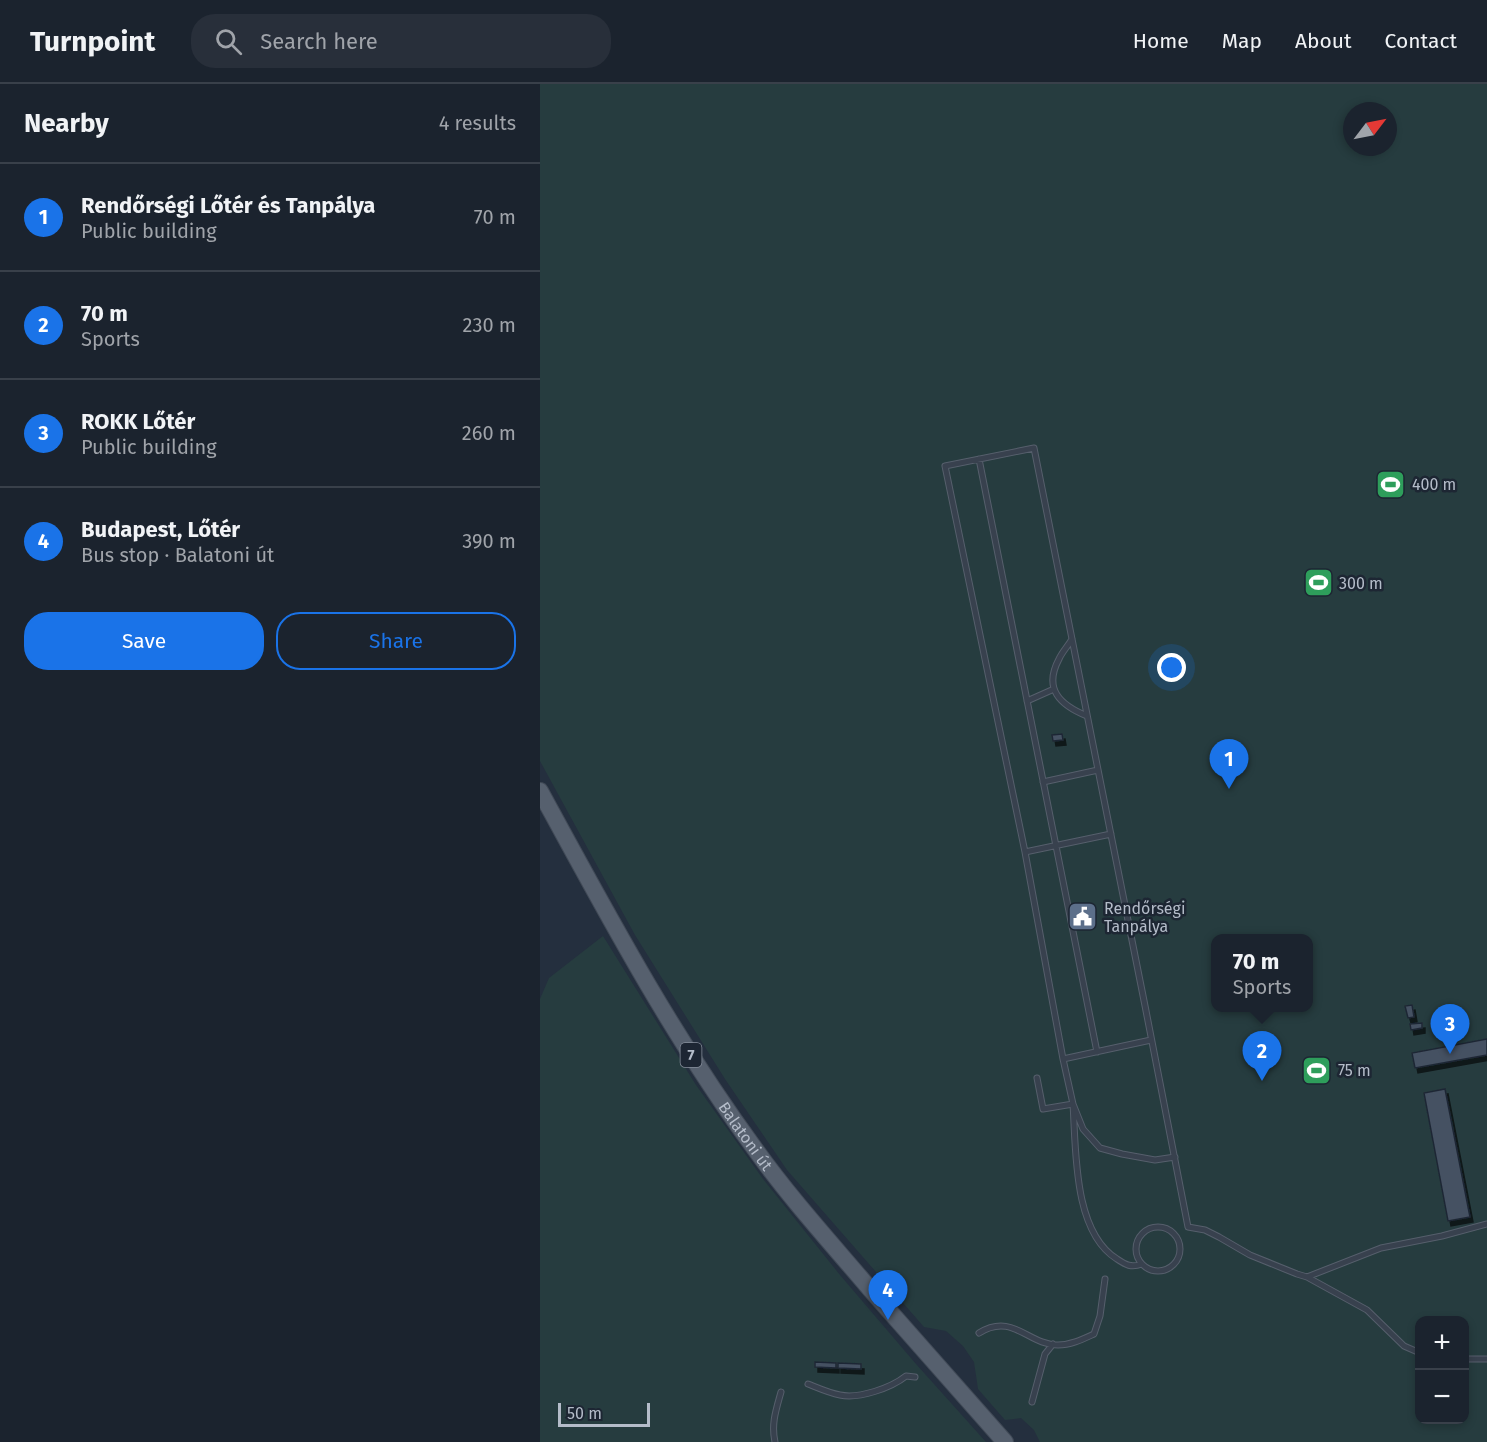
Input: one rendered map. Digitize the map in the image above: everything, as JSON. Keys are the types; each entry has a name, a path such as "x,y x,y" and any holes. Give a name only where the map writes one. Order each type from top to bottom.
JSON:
{"main road":[{"name":"Balatoni út","path":"540,791 658,1004 756,1150 843,1257 1005,1442"}],"lane":[{"path":"1142,1264 1134,1267 1127,1265 1100,1244 1091,1230 1082,1203 1073,1104 1025,852 945,466 1034,448 1188,1227"},
{"path":"979,459 1097,1052"},
{"path":"1072,639 1059,659 1053,675 1054,689 1062,702 1087,716"},
{"path":"1027,700 1054,689"},
{"path":"1043,782 1098,770"},
{"path":"1025,852 1110,834"},
{"path":"1063,1059 1152,1040"},
{"path":"1036,1078 1043,1108 1073,1104"},
{"path":"1073,1104 1083,1129 1100,1148 1155,1160 1174,1158"},
{"path":"1307,1276 1381,1248 1487,1224"},
{"path":"1176,1236 1188,1227 1205,1230 1250,1255 1307,1276 1367,1310 1404,1346 1415,1351"},
{"path":"1149,1228 1169,1229 1176,1236 1180,1245 1180,1255 1175,1264 1166,1270 1156,1271 1142,1264 1136,1252 1136,1242 1141,1234 1149,1228"},
{"path":"978,1333 990,1327 1013,1327 1041,1341 1057,1345 1075,1342 1094,1334 1100,1316 1105,1279"},
{"path":"1032,1402 1045,1354 1053,1344"},
{"path":"1469,1359 1487,1359"},
{"path":"808,1384 840,1395 858,1396 897,1383 906,1376 915,1377"},
{"path":"775,1442 772,1429 781,1392"}],"green space":[{"path":"540,84 1487,84 1487,1442 1040,1442 1034,1430 1021,1418 1005,1420 978,1389 974,1362 963,1346 946,1331 924,1327 787,1170 725,1079 635,935 540,761"},
{"path":"603,936 696,1085 763,1179 840,1275 986,1442 540,1442 540,999 549,978"}],"building":[{"path":"1062,734 1063,740 1053,741 1052,735"},
{"path":"1412,1005 1414,1017 1408,1018 1405,1006"},
{"path":"1422,1023 1422,1028 1411,1030 1410,1024"},
{"path":"1487,1039 1487,1055 1415,1068 1412,1053"},
{"path":"1445,1089 1470,1217 1448,1221 1424,1093"},
{"path":"815,1362 836,1363 836,1368 815,1367"},
{"path":"838,1363 861,1364 861,1369 838,1368"}],"place":[{"name":"400 m","path":"1391,484"},
{"name":"300 m","path":"1318,583"},
{"name":"Rendőrségi Lőtér és Tanpálya","path":"1229,789"},
{"name":"Rendőrségi Tanpálya","path":"1083,917"},
{"name":"ROKK Lőtér","path":"1450,1054"},
{"name":"75 m","path":"1317,1070"},
{"name":"70 m","path":"1262,1081"},
{"name":"Budapest, Lőtér","path":"888,1320"}]}
